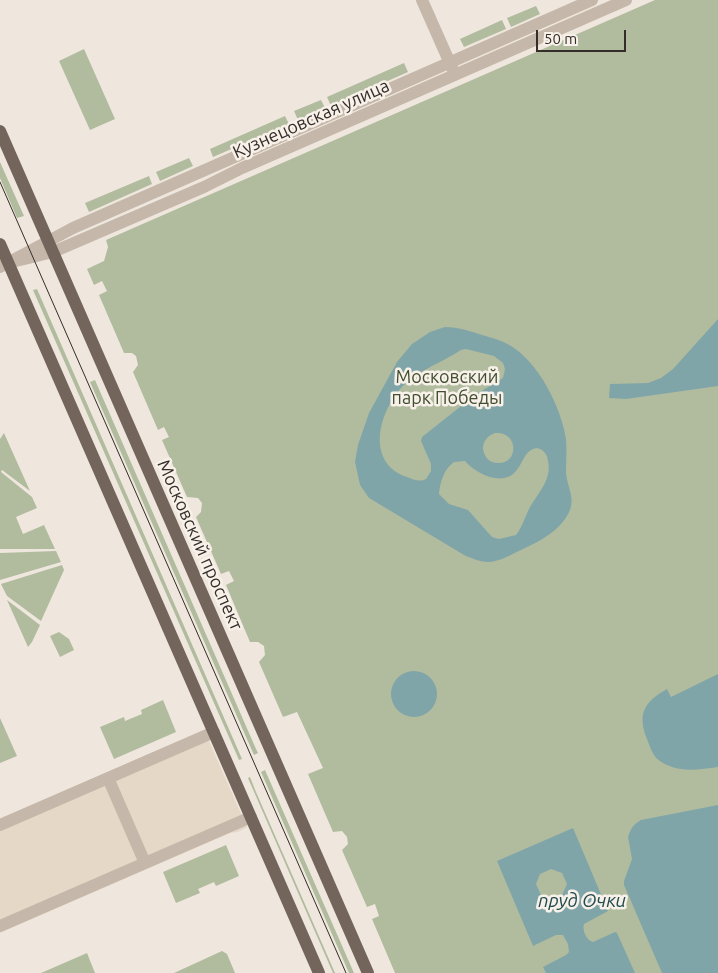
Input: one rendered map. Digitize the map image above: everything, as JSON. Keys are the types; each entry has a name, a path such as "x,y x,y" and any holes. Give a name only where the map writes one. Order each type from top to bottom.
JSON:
{"main road":[{"name":"Московский проспект","path":"0,132 368,973"},
{"path":"0,244 4,265 214,732 319,973"}],"street":[{"path":"422,0 454,75"},
{"name":"Кузнецовская улица","path":"4,265 48,240 592,0"},
{"name":"Кузнецовская улица","path":"4,265 53,252 626,0"},
{"path":"0,825 214,732"},
{"path":"108,778 145,863"},
{"path":"0,926 251,817"}],"green space":[{"name":"Московский парк Победы","path":"655,0 718,0 718,973 395,973 372,919 379,916 375,904 367,907 342,850 348,844 347,837 342,831 333,832 308,774 323,768 297,712 283,717 259,662 265,655 264,646 258,642 250,642 226,585 234,581 229,571 221,574 196,517 201,512 202,503 198,498 187,497 162,440 169,437 164,427 158,430 133,372 138,365 136,356 132,353 124,353 99,295 107,291 102,281 94,285 87,269 104,261 108,247 106,240"},
{"path":"536,6 540,14 511,27 507,18"},
{"path":"502,20 506,29 464,47 460,39"},
{"path":"84,49 115,119 90,130 59,61"},
{"path":"404,63 408,72 331,106 327,97"},
{"path":"321,100 325,108 298,120 294,111"},
{"path":"285,116 289,124 213,157 210,149"},
{"path":"189,158 193,166 160,181 156,172"},
{"path":"0,162 24,216 17,218 0,178"},
{"path":"149,176 152,184 89,212 85,203"},
{"path":"37,289 242,759 239,760 33,290"},
{"path":"95,380 258,753 254,755 90,382"},
{"path":"4,433 30,491 2,470 1,472 32,497 37,508 16,517 23,534 44,525 55,549 0,549 0,439"},
{"path":"56,551 61,562 0,580 0,553"},
{"path":"62,565 64,570 41,621 7,596 1,584"},
{"path":"7,600 40,625 28,647"},
{"path":"59,632 69,639 74,650 60,657 50,636"},
{"path":"163,700 176,732 114,759 100,727 124,717 125,721 142,714 141,710"},
{"path":"0,718 17,756 0,763"},
{"path":"265,770 354,973 349,973 261,772"},
{"path":"250,777 335,973 333,973 248,778"},
{"path":"226,845 239,876 216,886 214,882 198,889 200,893 176,903 163,872"},
{"path":"222,951 227,954 235,973 174,973"},
{"path":"87,953 95,973 41,973"}],"shaded area":[{"path":"204,730 247,827 0,933 0,819"}],"water":[{"path":"718,319 718,386 626,399 609,398 610,384 648,383 661,378 673,369"},
{"path":"445,327 459,328 497,339 511,346 531,363 539,374 554,400 563,427 566,439 566,473 572,501 570,510 556,530 528,547 493,562 480,561 464,555 369,498 360,485 355,462 358,445 369,413 397,362 412,344 430,332","holes":["466,349 494,356 503,363 505,369 503,378 475,395 422,437 421,441 431,464 431,471 426,479 415,480 395,471 386,462 381,452 380,440 381,428 390,404 410,379","492,434 503,434 509,437 512,442 513,453 505,462 492,462 485,455 484,444","532,449 543,450 546,454 549,468 548,474 544,485 516,535 499,539 492,537 468,510 449,504 439,494 443,476 454,462 465,461 483,474 490,477 504,478 511,476 519,468"]},
{"path":"414,671 427,675 433,681 437,694 433,707 427,713 414,717 401,713 395,707 391,694 395,681 401,675"},
{"path":"718,674 718,767 695,770 683,769 672,767 658,760 649,745 644,730 643,716 648,704 667,689 671,697"},
{"path":"718,805 718,973 662,973 624,885 632,859 628,837 630,831 641,820"},
{"name":"пруд Очки","path":"573,828 608,911 584,924 585,934 593,942 615,932 617,933 635,973 546,973 543,967 566,955 569,952 568,944 563,935 556,935 533,946 497,861","holes":["551,869 562,873 567,884 562,895 552,899 541,895 536,884 540,874"]}],"tram line":[{"path":"0,182 346,973"}]}
